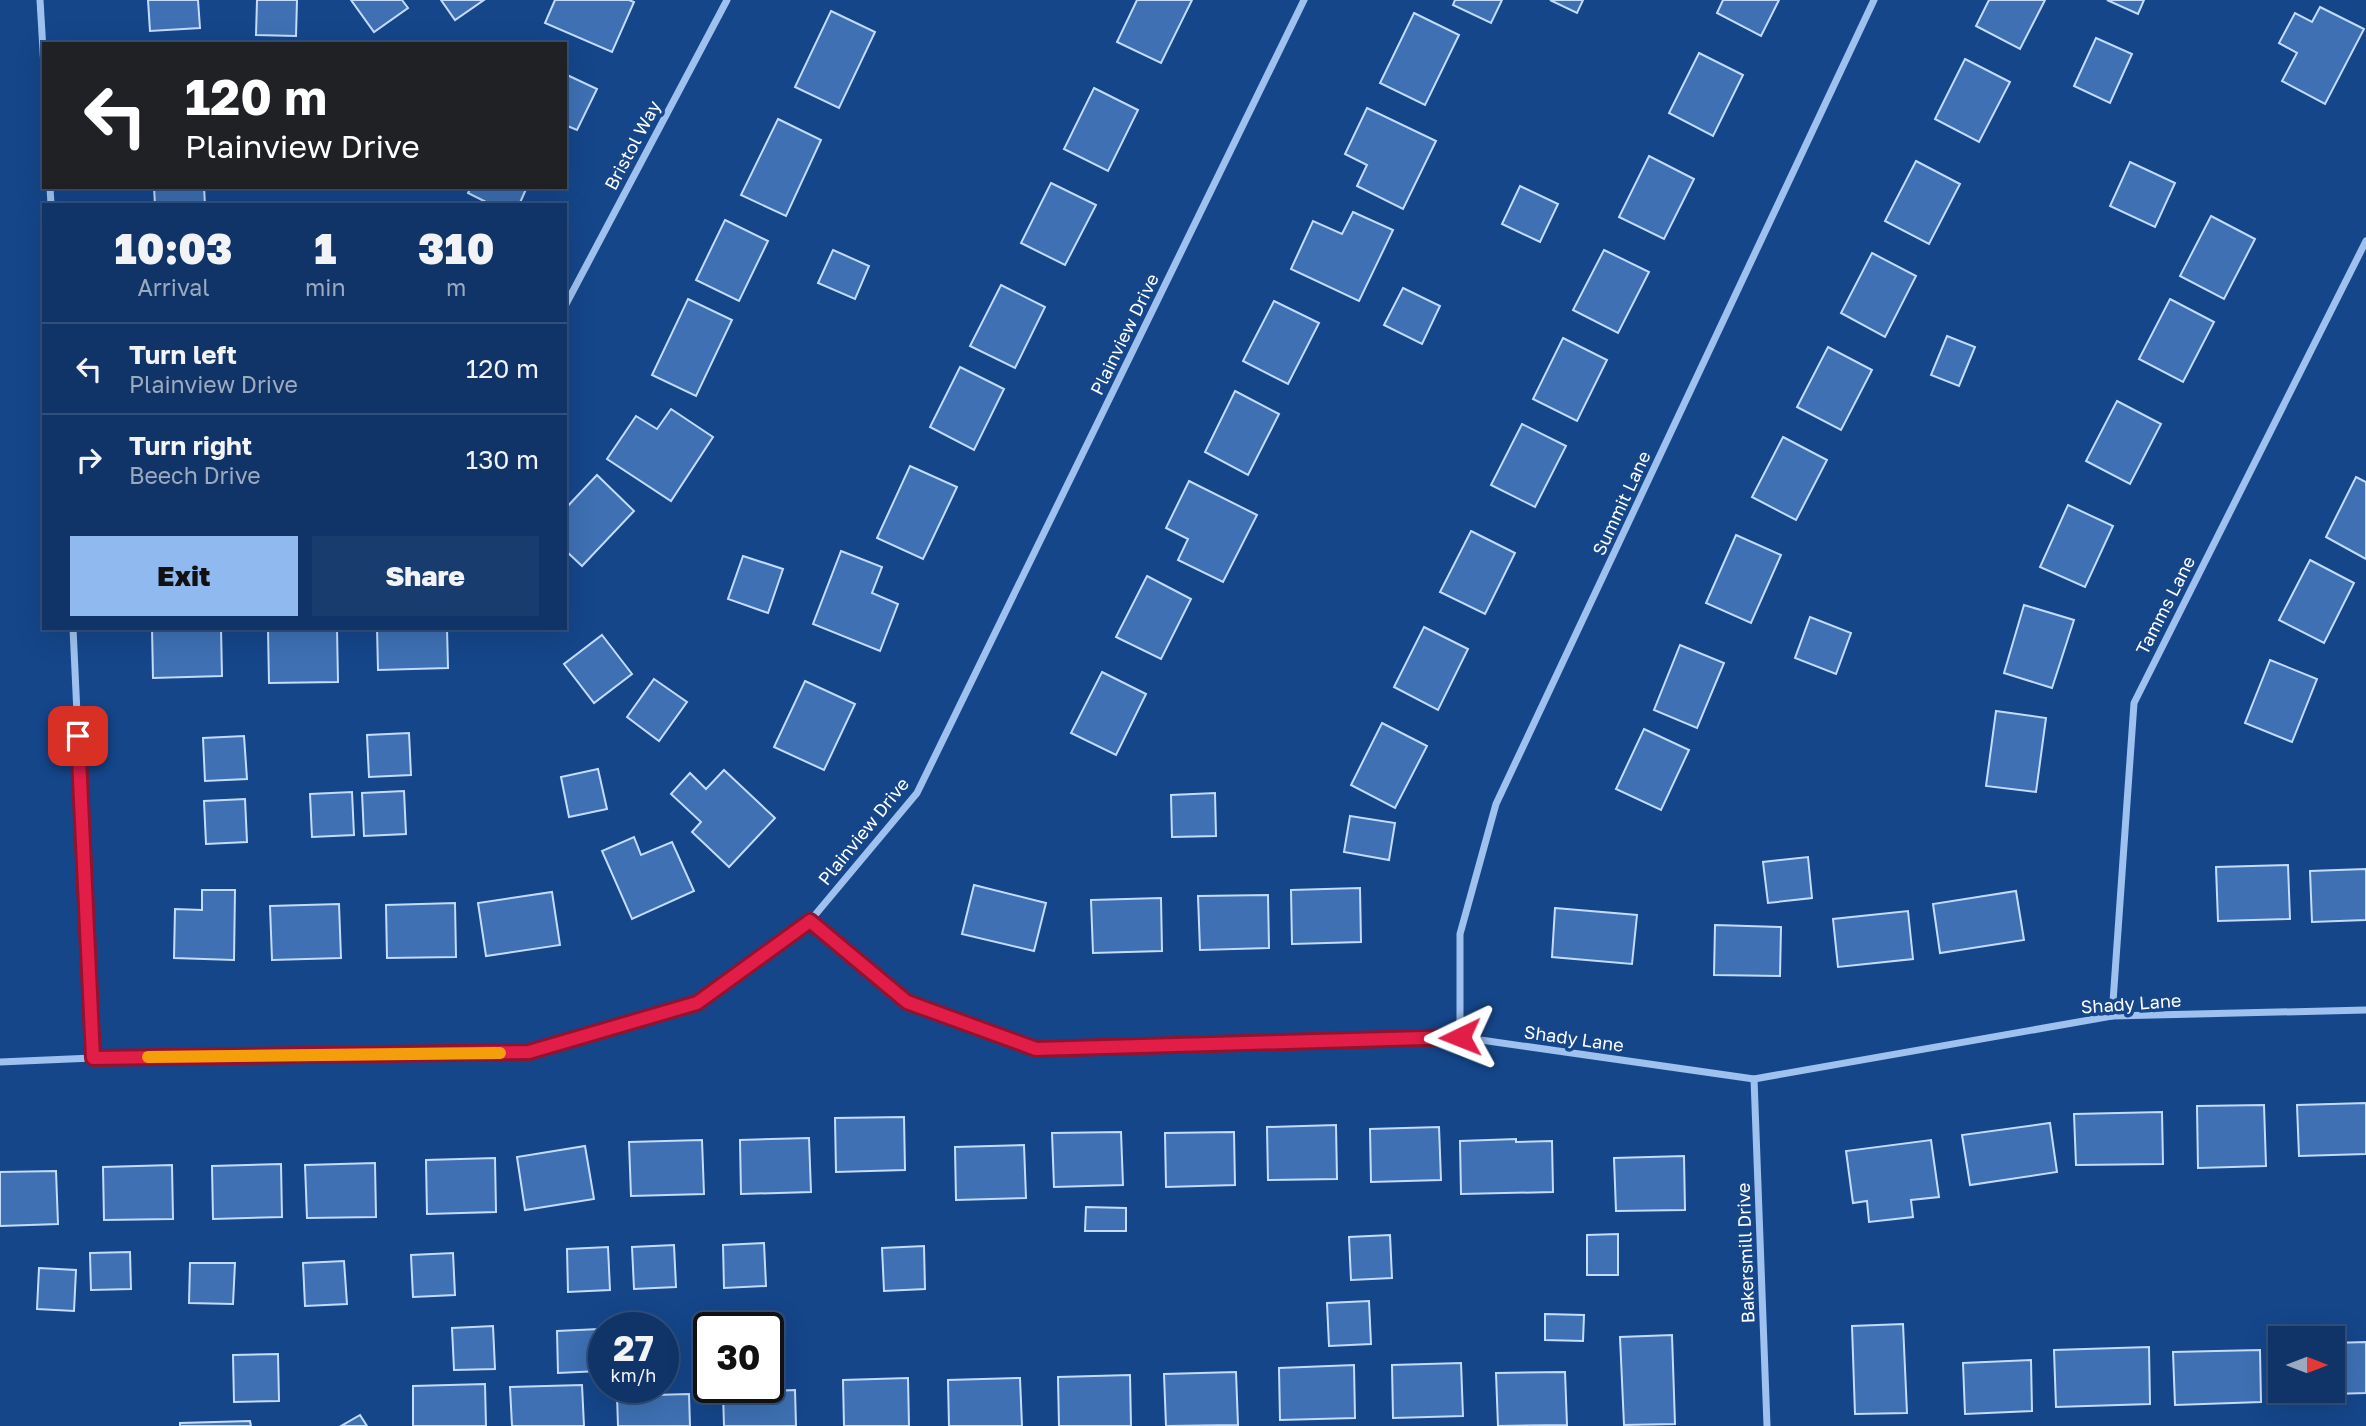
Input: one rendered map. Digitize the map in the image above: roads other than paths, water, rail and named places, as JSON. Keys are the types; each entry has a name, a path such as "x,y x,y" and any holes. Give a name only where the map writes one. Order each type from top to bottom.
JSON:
{"street":[{"path":"40,0 43,42"},
{"name":"Bristol Way","path":"567,302 727,0"},
{"name":"Plainview Drive","path":"0,1062 93,1058 529,1052 697,1003 810,921 917,793 1304,0"},
{"name":"Summit Lane","path":"1460,1037 1460,934 1496,804 1874,0"},
{"name":"Tamms Lane","path":"2112,1016 2134,703 2366,241"},
{"path":"73,630 93,1058"},
{"name":"Shady Lane","path":"810,921 907,1002 1036,1049 1460,1037 1754,1079 2112,1016 2366,1010"},
{"name":"Bakersmill Drive","path":"1754,1079 1767,1426"}]}
